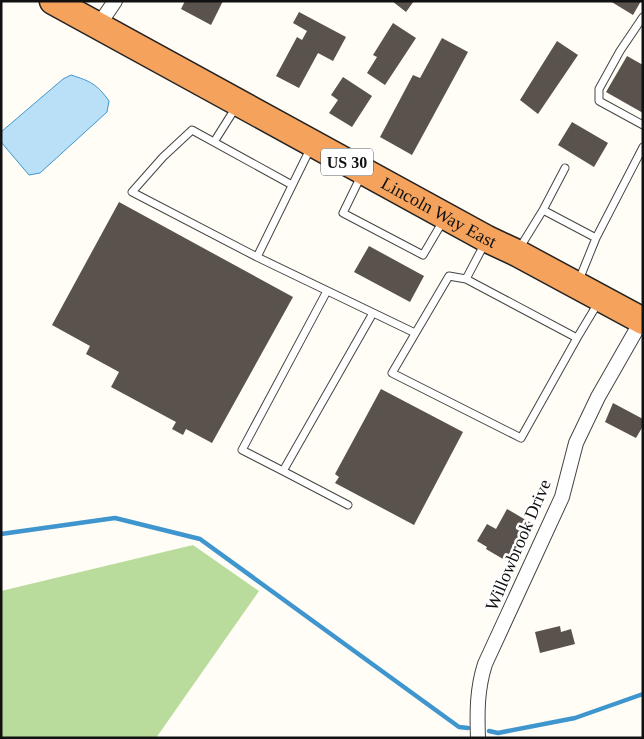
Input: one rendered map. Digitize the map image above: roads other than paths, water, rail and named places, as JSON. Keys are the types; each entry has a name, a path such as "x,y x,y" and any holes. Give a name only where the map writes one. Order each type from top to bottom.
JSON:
{"highway":[{"name":"Lincoln Way East","path":"53,1 642,321"}],"street":[{"path":"98,26 115,1"},
{"name":"Willowbrook Drive","path":"478,738 477,703 480,679 485,664 562,497 576,443 598,397 642,321"}],"lane":[{"path":"643,17 620,51 600,89 599,101 643,125"},
{"path":"214,142 239,102"},
{"path":"292,185 192,130 132,192 257,257 415,333"},
{"path":"257,257 314,143"},
{"path":"577,285 596,238 643,147"},
{"path":"517,253 566,168"},
{"path":"363,171 343,213 423,255 446,216"},
{"path":"543,210 596,238"},
{"path":"466,279 488,239"},
{"path":"576,338 466,279 449,276 392,373 520,438 576,338 601,298"},
{"path":"327,291 242,450 348,505"},
{"path":"283,471 373,313"}],"water":[{"path":"71,75 88,81 101,91 109,101 107,112 40,173 29,175 1,142 1,132 63,79"}],"waterway":[{"path":"1,534 115,518 200,539 459,727 468,728"},
{"path":"489,731 498,733 575,718 643,694"}]}
